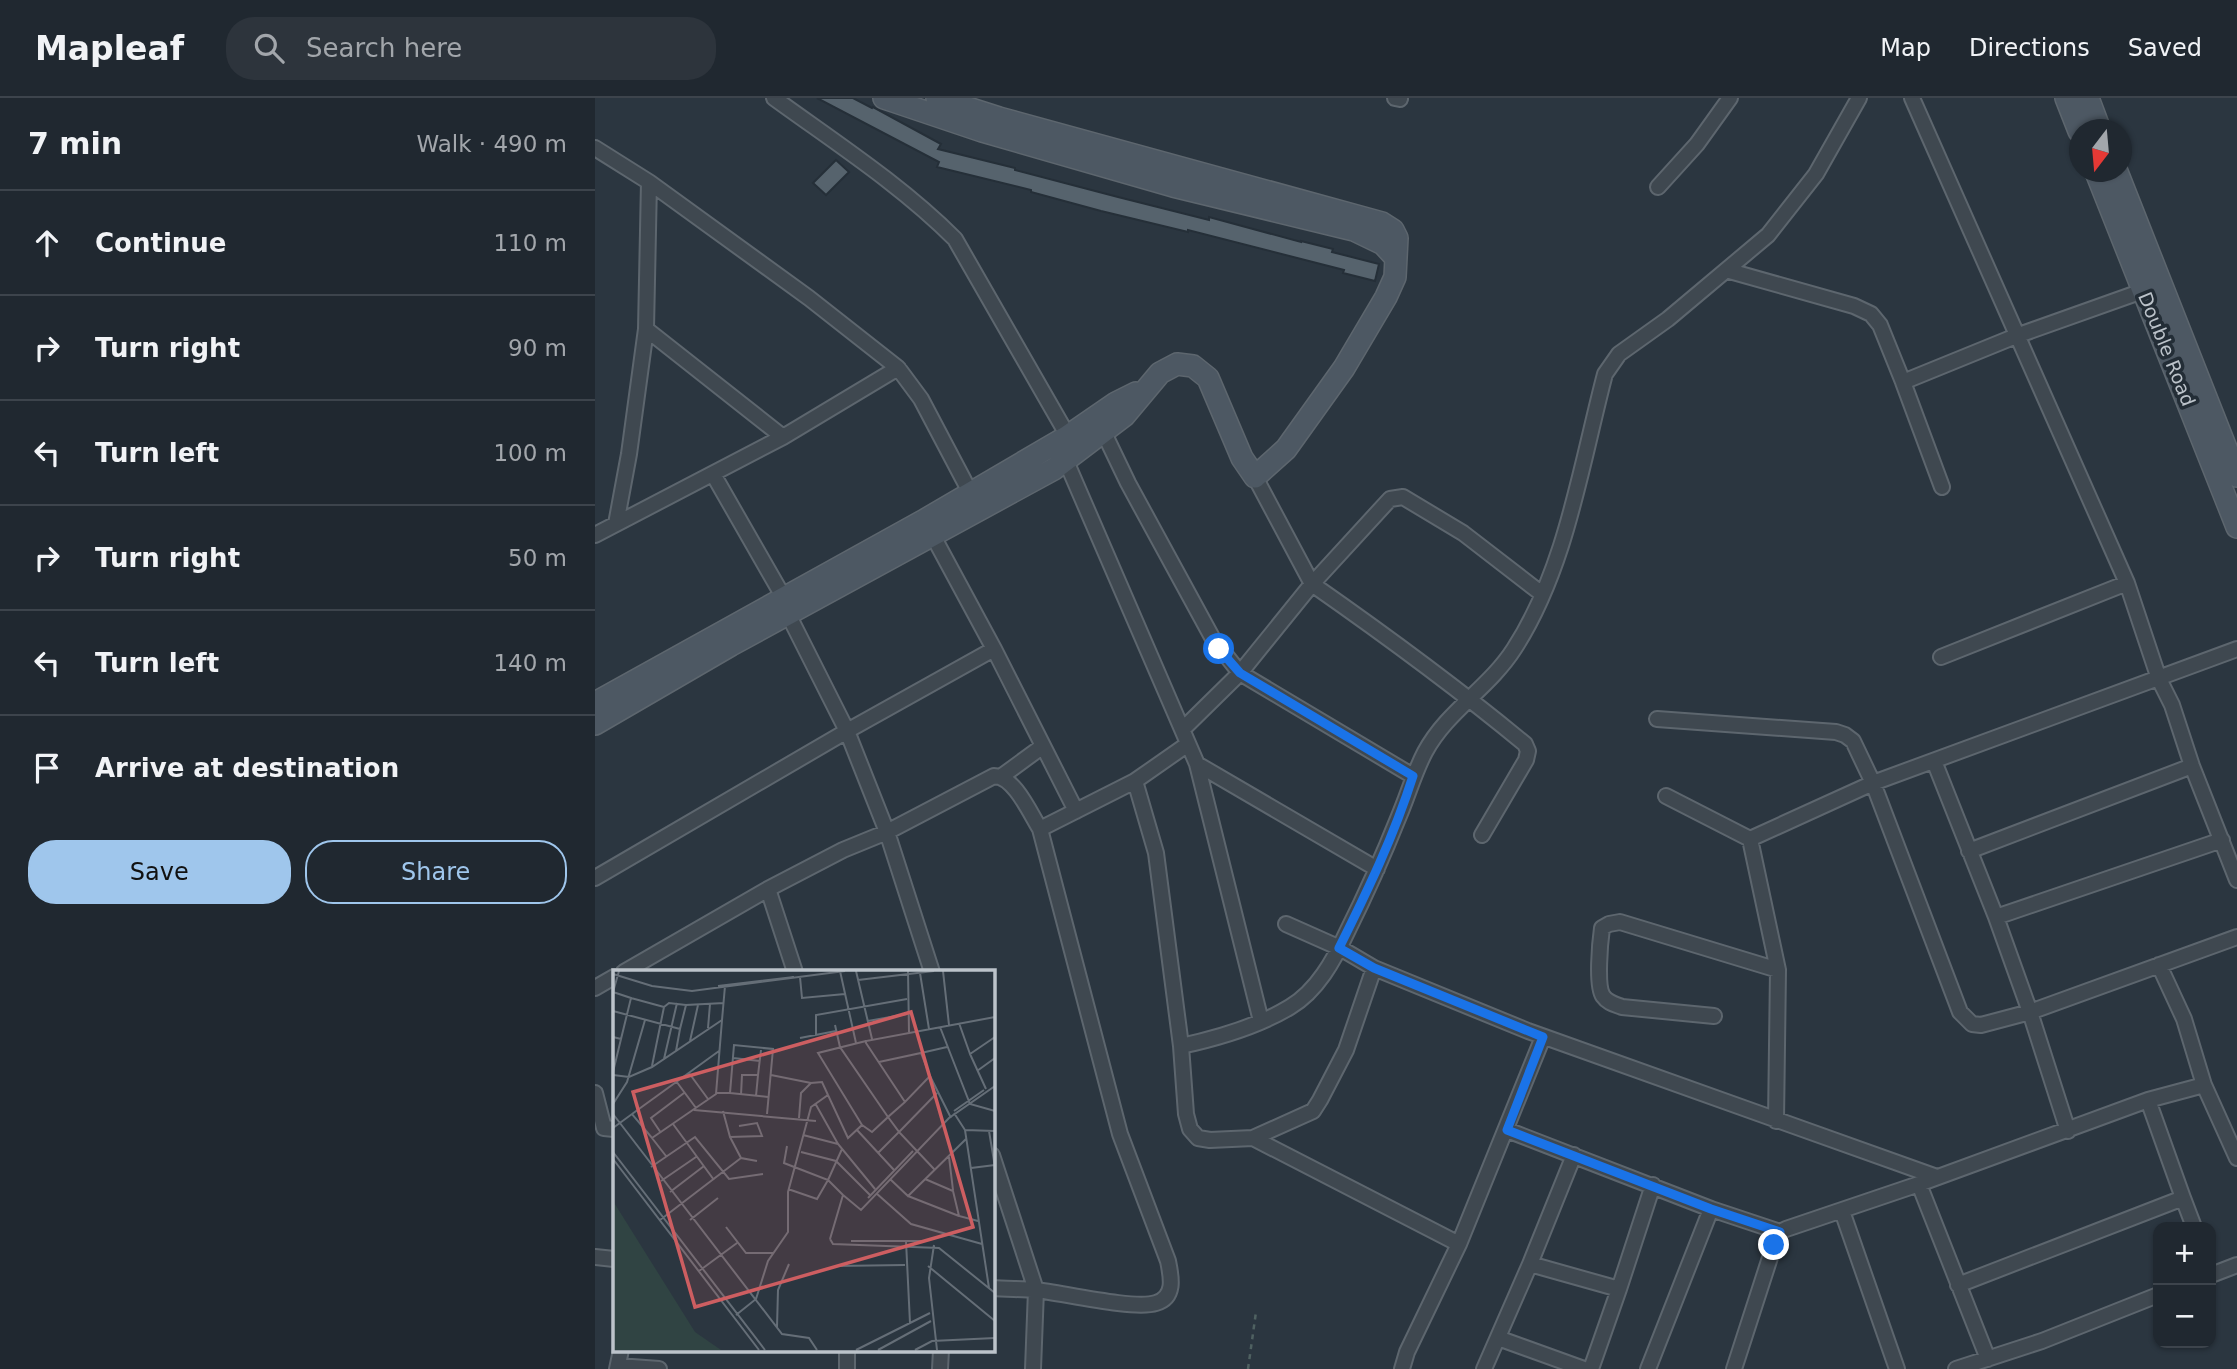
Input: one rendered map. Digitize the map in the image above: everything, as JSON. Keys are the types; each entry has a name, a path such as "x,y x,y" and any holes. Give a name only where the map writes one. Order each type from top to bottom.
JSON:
{"street":[{"path":"774,98 904,193 955,239 1068,436"},
{"path":"884,98 987,114"},
{"path":"937,98 1382,222 1393,230 1397,238 1395,277 1386,297 1344,368 1286,449 1255,477"},
{"path":"1658,187 1697,144 1730,98"},
{"path":"1181,1046 1261,1021 1292,1007 1324,975 1377,869 1425,751 1442,725 1470,699 1516,647 1550,579 1566,533 1605,374 1611,363 1768,235 1816,174 1859,98"},
{"path":"1912,98 2127,583 2159,679 2172,705 2192,766 2237,880"},
{"path":"2066,98 2075,119"},
{"path":"2088,98 2096,119"},
{"path":"595,148 649,182 809,298 898,368 922,399 970,492"},
{"path":"616,524 629,454 646,329 649,182"},
{"name":"Double Road","path":"2101,182 2153,288 2237,475"},
{"name":"Double Road","path":"2120,182 2153,288 2237,527"},
{"path":"1726,270 1854,306 1871,314 1880,325 1942,487"},
{"path":"1903,382 2016,336 2153,288"},
{"path":"646,329 783,437"},
{"path":"595,703 786,606 933,536 1066,461 1123,416 1160,373 1177,364 1193,366 1208,378 1241,458 1255,477 1312,584 1389,638 1525,744 1528,751 1526,760 1482,835"},
{"path":"595,535 783,437 898,368"},
{"path":"595,723 731,645 786,606 923,521 1068,436 1116,403 1150,386"},
{"path":"1104,433 1128,483 1213,639 1240,673 1413,776"},
{"path":"1066,461 1197,764 1261,1021"},
{"path":"713,474 786,606 848,731 887,832 931,970"},
{"path":"1039,829 1135,781 1186,736 1312,584 1390,499 1403,496 1463,533 1542,594"},
{"path":"933,536 1076,811"},
{"path":"1941,657 2127,583"},
{"path":"595,878 994,649"},
{"path":"1750,839 1874,783 2237,649"},
{"path":"1657,719 1836,732 1853,741 1874,783 1961,1012 1972,1024 1981,1026 2030,1012 2237,937"},
{"path":"627,970 768,889 843,850 887,832 983,780 1002,776 1043,746"},
{"path":"1934,761 1996,917 2068,1131"},
{"path":"1197,764 1377,869"},
{"path":"1969,851 2192,766"},
{"path":"994,1288 1035,1290 1137,1304 1157,1303 1168,1294 1172,1282 1168,1261 1120,1134 1039,829 1011,785 1002,776"},
{"path":"1135,781 1156,853 1181,1046 1186,1114 1190,1129 1198,1138 1253,1138 1313,1111 1346,1050 1374,968"},
{"path":"1666,796 1750,839"},
{"path":"1750,839 1778,970 1776,1121"},
{"path":"1996,917 2222,840"},
{"path":"768,889 794,970"},
{"path":"1714,1016 1622,1007 1608,1003 1601,993 1602,929 1609,923 1620,922 1778,970"},
{"path":"1286,924 1339,948 1374,968 1543,1037 1937,1177"},
{"path":"2159,965 2184,1019 2204,1085 2237,1158"},
{"path":"595,988 613,978"},
{"path":"1402,1369 1407,1352 1459,1244 1543,1037"},
{"path":"1734,1369 1780,1232 1786,1228 1919,1184 2148,1100 2204,1085"},
{"path":"595,1093 604,1128"},
{"path":"2148,1100 2192,1222"},
{"path":"1507,1130 1711,1209 1780,1232"},
{"path":"1253,1138 1459,1244"},
{"path":"1484,1369 1574,1155"},
{"path":"994,1161 1035,1290 1033,1369"},
{"path":"1919,1184 1988,1359"},
{"path":"1591,1369 1653,1185"},
{"path":"1958,1284 2183,1198"},
{"path":"1648,1369 1711,1209"},
{"path":"1842,1211 1896,1369"},
{"path":"595,1257 613,1259"},
{"path":"1530,1264 1619,1289"},
{"path":"2216,1272 2237,1265"},
{"path":"1956,1369 2042,1341 2153,1297"},
{"path":"1498,1338 1584,1369"},
{"path":"617,1368 659,1369"}],"path":[{"path":"1248,1369 1256,1312"}],"building":[{"path":"817,98 853,98 941,144 938,149 1118,197 1333,249 1332,252 1379,264 1375,281 1343,273 1344,270 1101,211 1031,190 937,167 939,162"},
{"path":"836,160 849,172 826,195 813,183"}],"route":[{"path":"1219,649 1240,673 1413,776 1372,882 1339,948 1374,968 1543,1037 1507,1130 1711,1209 1780,1232 1774,1245"}]}
